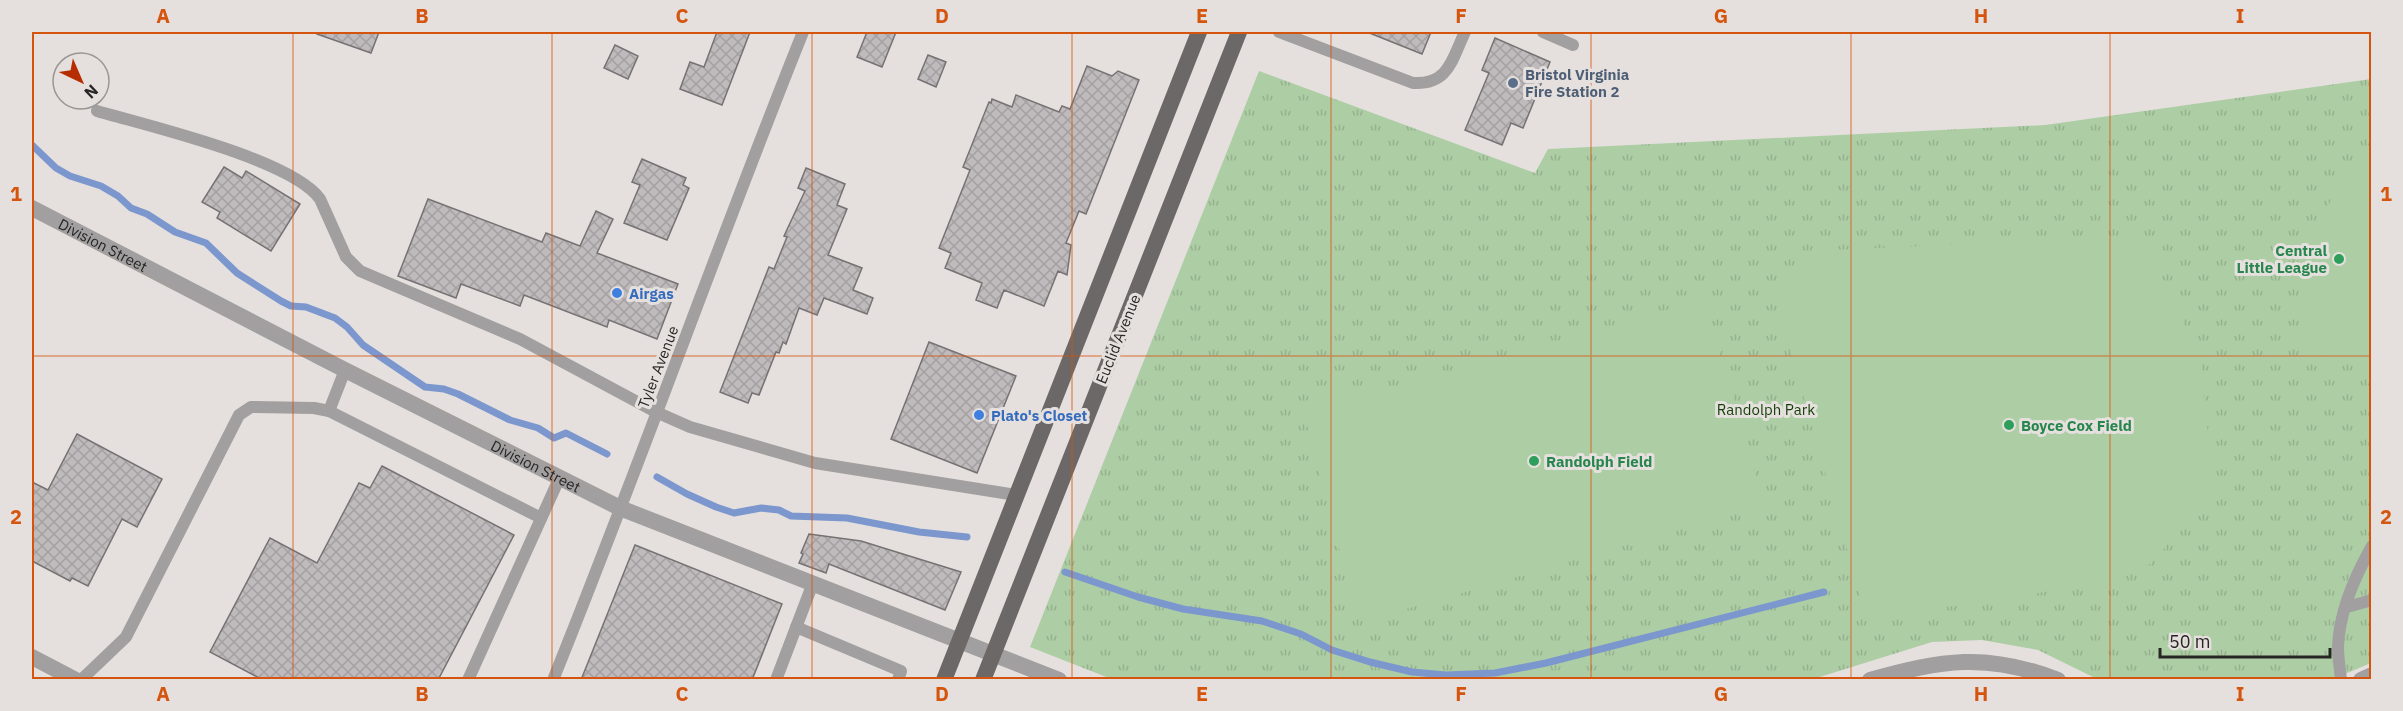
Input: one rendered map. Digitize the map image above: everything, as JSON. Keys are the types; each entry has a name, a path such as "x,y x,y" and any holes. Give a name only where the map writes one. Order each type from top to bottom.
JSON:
{"main road":[{"path":"944,680 1199,32"},
{"name":"Euclid Avenue","path":"983,680 1239,32"}],"street":[{"name":"Division Street","path":"32,208 345,370 620,508 1059,680"},
{"path":"32,657 76,680"},
{"path":"1870,680 1920,666 1962,661 1998,663 2032,670 2058,680"},
{"path":"2361,680 2372,675"}],"lane":[{"name":"Tyler Avenue","path":"553,680 604,553 803,32"},
{"path":"1279,32 1413,83 1426,84 1438,79 1447,70 1465,32"},
{"path":"1543,32 1573,45"},
{"path":"97,111 236,152 297,178 314,190 346,257 360,271 520,339 690,428 815,463 1016,495"},
{"path":"329,411 345,370"},
{"path":"81,680 126,637 239,415 250,407 314,408 329,411 541,518"},
{"path":"468,680 559,479"},
{"path":"2341,680 2339,637 2360,567 2372,546"},
{"path":"776,680 813,583"},
{"path":"2347,607 2372,600"},
{"path":"796,627 901,671 898,680"}],"green space":[{"name":"Randolph Park","path":"1259,71 1535,173 1548,149 2045,125 2371,79 2371,663 2333,679 2097,679 2038,650 1982,640 1932,642 1810,680 1114,680 1030,647"},
{"name":"Central Little League","path":"2371,157 2371,361 2303,354 2299,322 2300,295 2311,243 2334,196"},
{"name":"Boyce Cox Field","path":"2144,237 2200,361 2214,489 2152,563 2109,582 1867,619 1775,297 1805,251"},
{"name":"Randolph Field","path":"1704,299 1764,505 1382,616 1353,602 1305,417 1318,397 1343,390 1348,401"}],"building":[{"path":"318,32 379,32 371,53 317,34"},
{"path":"717,32 750,32 722,105 680,89 690,62 704,67"},
{"path":"867,32 896,32 882,67 857,57"},
{"path":"1367,32 1431,32 1422,54"},
{"name":"Bristol Virginia Fire Station 2","path":"1495,38 1550,62 1523,128 1511,123 1502,145 1465,130 1489,73 1482,70"},
{"path":"615,45 638,56 628,79 604,68"},
{"path":"928,55 946,62 936,87 918,79"},
{"path":"1087,66 1112,76 1118,71 1139,80 1086,214 1079,211 1066,243 1071,245 1067,275 1058,271 1044,306 1004,290 997,308 976,300 982,283 945,268 951,253 939,248 970,170 963,167 989,102 991,103 992,99 1012,107 1016,95 1059,112 1062,106 1070,109"},
{"path":"642,159 686,178 683,185 689,188 667,240 624,223 640,185 632,182"},
{"path":"224,167 242,178 246,171 300,204 271,251 217,218 220,212 202,202"},
{"path":"806,168 845,184 837,205 847,209 828,255 862,268 853,290 873,298 867,314 824,298 817,315 799,308 786,344 783,342 779,353 776,352 759,395 752,393 748,403 720,392 769,267 774,269 787,237 784,236 805,191 798,188"},
{"path":"428,199 542,242 546,233 580,246 596,211 613,219 597,253 678,284 657,339 609,320 607,327 524,295 520,306 461,284 456,298 398,276"},
{"path":"929,342 1016,376 977,473 891,439"},
{"path":"77,434 162,479 137,527 122,519 88,586 72,578 70,581 32,561 32,482 48,490"},
{"path":"382,466 514,535 438,680 263,680 210,652 270,538 317,563 359,483 370,488"},
{"path":"809,534 861,541 961,572 945,610 829,564 826,573 799,563"},
{"path":"635,545 782,604 752,680 581,680"}],"waterway":[{"path":"32,145 56,168 70,176 101,186 118,196 131,208 147,214 175,232 206,243 237,273 281,301 335,318 347,327 363,345 425,387 444,389 458,394 510,420 538,428 554,438 566,433 607,454"},
{"path":"657,477 687,494 734,513 761,508 779,510 791,516 847,518 919,532 967,537"},
{"path":"1065,572 1138,597 1183,609 1262,621 1301,634 1332,650 1370,662 1412,672 1446,675 1495,673 1546,663 1824,592"}],"place":[{"name":"Bristol Virginia Fire Station 2","path":"1513,83"},
{"name":"Central Little League","path":"2339,259"},
{"name":"Airgas","path":"617,293"},
{"name":"Plato's Closet","path":"979,415"},
{"name":"Boyce Cox Field","path":"2009,425"},
{"name":"Randolph Field","path":"1534,461"}]}
